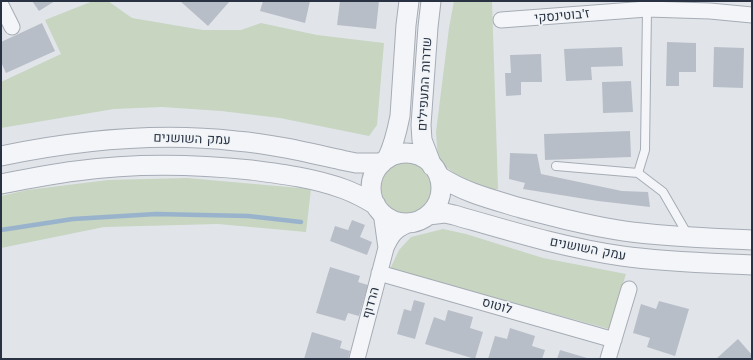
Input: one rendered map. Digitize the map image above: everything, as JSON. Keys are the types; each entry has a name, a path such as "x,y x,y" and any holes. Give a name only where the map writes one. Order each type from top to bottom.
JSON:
{"street":[{"name":"שדרות המעפילים","path":"384,161 392,149 400,116 409,1"},
{"name":"שדרות המעפילים","path":"431,1 421,125 422,140 436,171"},
{"path":"1,5 12,27"},
{"name":"ז'בוטינסקי","path":"501,20 647,5 752,15"},
{"name":"עמק השושנים","path":"1,156 29,150 80,143 153,137 236,140 274,146 351,162 384,161"},
{"path":"406,153 425,159 436,171 440,187 439,197 435,207 422,218 407,222 397,221 389,218 379,209 372,194 372,183 375,172 384,161 396,155 406,153"},
{"name":"עמק השושנים","path":"1,184 76,171 115,167 187,166 234,169 276,173 312,180 354,193 379,209"},
{"name":"עמק השושנים","path":"436,171 454,186 471,193 557,218 592,226 664,235 752,240"},
{"name":"הרדוף","path":"379,209 386,248"},
{"name":"עמק השושנים","path":"422,218 445,213 551,242 622,256 662,260 752,265"},
{"name":"הרדוף","path":"357,359 379,273 391,236 400,229 422,218"},
{"name":"לוטוס","path":"379,273 614,340"},
{"path":"608,359 629,289"}],"lane":[{"path":"638,173 645,150 647,5"},
{"path":"556,166 638,173 663,192 689,237"}],"green space":[{"path":"93,1 108,1 132,18 203,30 241,30 261,23 317,35 384,43 377,125 369,136 280,118 221,111 162,107 114,109 1,128 1,82 61,54 45,20"},
{"path":"454,1 492,1 498,189 487,190 454,173 438,160 436,132 449,28"},
{"path":"406,161 416,163 425,169 431,178 433,188 431,198 425,207 416,213 406,215 396,213 387,207 381,198 379,188 381,178 387,169 396,163"},
{"path":"187,178 311,189 306,232 218,224 104,227 1,248 1,196 27,190 108,180"},
{"path":"443,229 466,234 543,258 626,274 609,329 390,269 399,250 411,237"}],"building":[{"path":"32,1 55,1 39,11"},
{"path":"180,1 230,1 208,26"},
{"path":"263,1 310,1 305,23 260,11"},
{"path":"340,1 379,1 376,29 337,25"},
{"path":"42,23 55,51 6,73 1,62 1,42"},
{"path":"667,42 696,43 696,72 679,72 679,86 666,86"},
{"path":"622,47 623,66 591,67 592,80 566,81 564,49"},
{"path":"714,47 744,48 743,88 713,87"},
{"path":"541,54 542,82 521,82 521,95 506,96 505,73 511,73 510,55"},
{"path":"631,81 633,112 603,113 602,82"},
{"path":"630,131 631,157 545,160 544,134"},
{"path":"510,153 537,154 541,174 622,191 648,192 650,207 598,201 523,189 525,183 509,179"},
{"path":"352,220 365,225 360,237 372,242 367,255 330,241 335,226 348,230"},
{"path":"330,267 360,276 358,282 368,285 359,316 348,313 345,321 316,313"},
{"path":"414,300 425,303 415,339 397,334 404,309 411,311"},
{"path":"659,301 689,309 675,356 647,347 650,338 633,333 641,304 656,309"},
{"path":"448,310 473,317 470,328 483,332 475,359 425,344 434,317 445,321"},
{"path":"510,328 535,336 532,346 545,350 542,359 488,359 495,336 507,339"},
{"path":"312,332 342,341 340,348 350,351 348,359 304,359"},
{"path":"738,339 752,355 752,359 716,359"},
{"path":"560,350 587,358 587,359 557,359"}],"waterway":[{"path":"1,230 73,219 156,214 248,216 301,222"}]}
